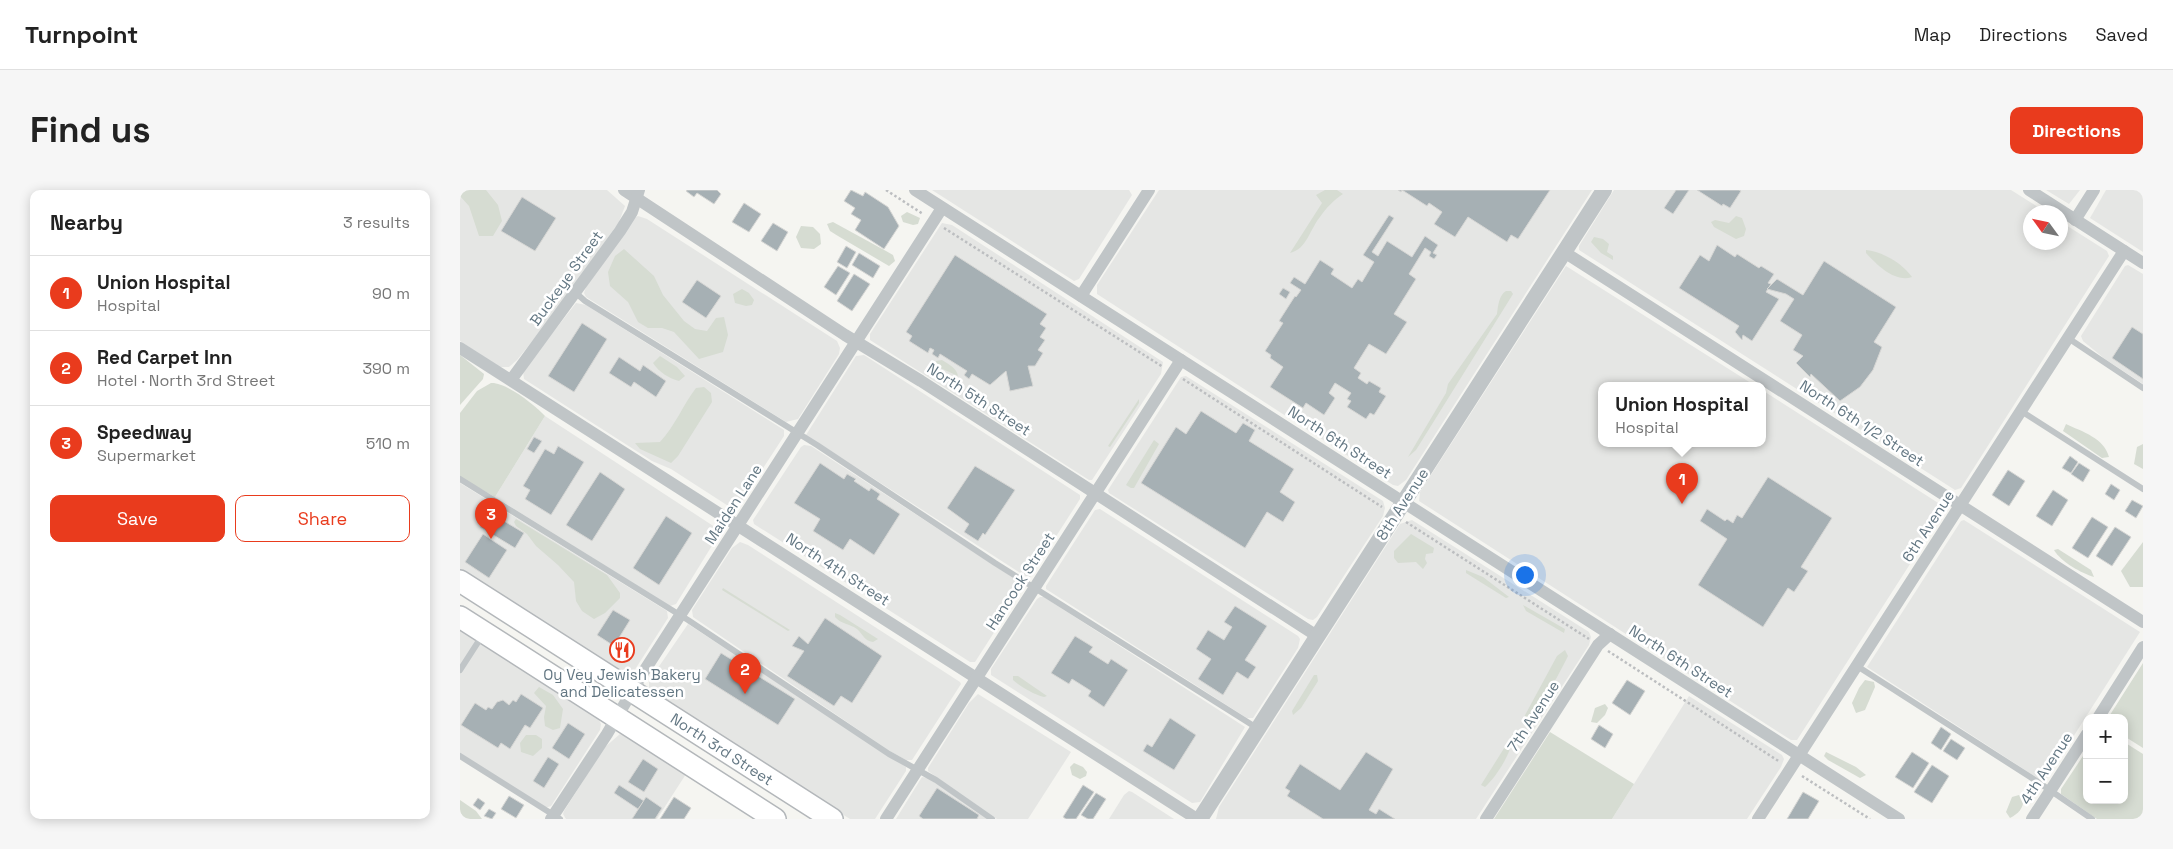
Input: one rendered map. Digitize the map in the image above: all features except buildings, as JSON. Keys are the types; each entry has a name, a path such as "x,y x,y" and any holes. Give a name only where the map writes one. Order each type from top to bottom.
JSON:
{"highway":[{"name":"North 3rd Street","path":"460,581 832,819"},
{"name":"North 3rd Street","path":"460,617 775,819"}],"street":[{"name":"North 5th Street","path":"624,190 638,194 857,342 1317,636"},
{"name":"North 6th Street","path":"915,190 1181,360 1399,509 1610,634 1899,819"},
{"path":"1081,296 1147,190"},
{"name":"8th Avenue","path":"1198,819 1604,190"},
{"path":"2028,190 2143,263"},
{"path":"2075,220 2094,190"},
{"name":"Buckeye Street","path":"511,380 576,293 632,212 638,194"},
{"name":"Maiden Lane","path":"555,818 632,691 942,208"},
{"name":"6th Avenue","path":"1758,819 2124,251"},
{"name":"North 6th 1/2 Street","path":"1564,252 2143,622"},
{"name":"North 4th Street","path":"460,348 1198,819"},
{"name":"Hancock Street","path":"886,819 1181,360"},
{"name":"7th Avenue","path":"1486,819 1598,645 1610,634"},
{"path":"2101,714 2143,647"},
{"name":"4th Avenue","path":"2032,819 2083,740"}],"lane":[{"path":"576,293 1258,728"},
{"path":"2068,338 2143,388"},
{"path":"2021,411 2143,488"},
{"path":"460,479 680,616 783,682 889,754 918,769 992,819"},
{"path":"460,670 484,632"},
{"path":"1857,666 2092,819"},
{"path":"460,756 555,818"}],"path":[{"path":"886,190 1173,372 1399,509 1598,645 1870,819"}],"shaded area":[{"path":"460,190 607,190 625,206 619,222 547,323 509,367 500,367 460,341"},
{"path":"460,190 486,190 498,205 502,221 493,236 479,236 469,206 460,196"},
{"path":"932,190 1129,190 1132,195 1079,279 1074,281"},
{"path":"1159,190 1592,190 1406,480 1398,486 1393,485 1097,294 1097,285"},
{"path":"1325,190 1337,190 1343,194 1325,210 1304,243 1296,251 1290,253 1322,203 1316,195"},
{"path":"1614,190 2011,190 2035,205 2023,205 2023,250 2068,250 2068,226 2107,251 2109,256 1961,488 1955,490 1579,250 1579,246"},
{"path":"2046,190 2080,190 2069,204"},
{"path":"2106,190 2143,190 2143,252 2090,218"},
{"path":"907,212 920,218 918,224 913,225 903,222 901,216"},
{"path":"638,216 647,219 837,341 840,348 839,354 798,419 786,422 586,297 584,293 586,287 634,218"},
{"path":"1736,216 1742,218 1746,229 1744,236 1736,239 1714,227 1711,222 1715,220 1729,223"},
{"path":"833,222 893,255 895,261 889,266 830,231 827,224"},
{"path":"942,223 952,225 1163,362 1161,374 1092,480 1089,480 870,340 870,334"},
{"path":"801,226 813,227 820,234 821,244 814,249 801,248 796,237"},
{"path":"1594,237 1603,239 1609,244 1607,252 1613,256 1613,260 1601,253 1591,242"},
{"path":"624,249 654,276 663,295 684,321 695,329 707,331 716,318 724,317 728,335 723,352 699,359 674,332 662,328 648,328 638,322 628,302 610,286 608,272 615,256"},
{"path":"1866,250 1892,259 1912,277 1899,277 1887,272 1870,258"},
{"path":"2128,265 2143,274 2143,384 2105,359 2083,341 2081,336 2125,266"},
{"path":"1566,266 1749,382 1598,382 1598,447 1766,447 1766,393 1946,508 1797,740 1791,740 1419,501 1420,492"},
{"path":"742,289 749,293 754,300 752,305 746,306 735,303 733,294"},
{"path":"1506,291 1511,291 1513,294 1416,450 1408,457 1446,393 1448,384 1497,314 1500,298"},
{"path":"576,303 586,305 784,430 784,436 737,508 733,509 671,469 652,461 524,379 523,371"},
{"path":"460,355 484,374 483,379 460,405"},
{"path":"864,355 1080,495 1080,499 1030,577 1025,576 806,435 856,356"},
{"path":"660,356 677,367 685,376 679,381 661,372 653,363"},
{"path":"942,360 954,368 958,376 936,366 936,361"},
{"path":"1186,376 1383,501 1385,508 1383,516 1317,617 1313,620 1308,619 1109,493 1108,490 1181,377"},
{"path":"491,383 512,390 545,416 495,497 460,477 460,413 477,391"},
{"path":"704,387 711,393 712,402 678,456 671,463 640,449 635,443 660,442 696,388"},
{"path":"1139,399 1139,403 1110,447 1108,446"},
{"path":"545,416 721,531 676,604 670,606 495,497"},
{"path":"2066,424 2098,440 2109,457 2102,458 2063,431"},
{"path":"1154,440 1159,444 1134,488 1131,488 1126,485"},
{"path":"2143,444 2143,469 2134,464 2137,447"},
{"path":"804,445 811,446 1021,583 1022,589 975,662 970,662 754,524 753,520"},
{"path":"460,483 667,611 668,618 634,671 629,674 622,673 460,570"},
{"path":"1100,509 1298,636 1300,639 1298,648 1253,718 1247,718 1046,589 1046,586 1095,510"},
{"path":"516,519 607,575 620,593 620,598 605,613 594,619 582,611 576,601 574,582 536,546 527,534 516,526 514,522"},
{"path":"1412,520 1589,632 1591,637 1589,645 1476,819 1216,819 1219,807 1400,524"},
{"path":"1964,520 2140,632 2088,714 2083,714 2083,721 2045,781 2042,781 1867,667 1961,521"},
{"path":"1411,534 1434,548 1433,553 1426,554 1425,559 1427,563 1423,569 1416,562 1398,563 1394,558 1394,551"},
{"path":"740,542 748,545 960,682 961,684 912,760 906,760 888,750 693,617 692,610 732,548"},
{"path":"2143,542 2143,587 2130,587 2121,571"},
{"path":"2058,549 2091,570 2094,577 2066,563 2054,550"},
{"path":"1466,570 1483,577 1509,597 1506,598 1466,573"},
{"path":"723,588 790,630 788,631 722,590"},
{"path":"1040,597 1044,597 1245,727 1200,802 1192,803 991,675 991,669"},
{"path":"1523,605 1565,629 1564,633 1526,611"},
{"path":"835,613 878,639 873,642 868,640 857,629 837,619"},
{"path":"688,624 906,767 906,771 875,819 850,819 653,694 649,688 649,681"},
{"path":"460,630 598,718 601,724 600,730 551,806 545,807 460,753"},
{"path":"1565,650 1568,656 1559,673 1543,701 1525,724 1524,717 1557,656"},
{"path":"2143,663 2143,748 2128,739 2128,714 2111,714"},
{"path":"1314,675 1317,675 1318,681 1301,708 1293,715 1292,711"},
{"path":"1013,676 1018,676 1047,696 1044,697 1027,690 1013,680"},
{"path":"1865,680 1874,682 1875,687 1865,710 1856,713 1852,703"},
{"path":"539,687 553,695 563,709 560,728 553,730 545,726 546,706 534,693"},
{"path":"978,694 1071,752 1028,819 997,819 928,771 928,768 969,703"},
{"path":"1689,696 1782,755 1784,759 1781,767 1747,819 1612,819"},
{"path":"1605,704 1608,708 1605,715 1597,723 1591,722 1595,708"},
{"path":"1550,732 1634,784 1612,819 1494,819"},
{"path":"620,734 686,774 657,819 566,819 563,814 564,811 604,748"},
{"path":"1513,734 1510,748 1499,770 1485,787 1481,785"},
{"path":"526,735 536,735 542,739 542,748 533,756 521,752 520,743"},
{"path":"2128,745 2143,754 2143,819 2097,819 2061,794 2061,789 2083,756 2083,804 2128,804"},
{"path":"1826,752 1856,767 1866,775 1860,778 1828,760 1824,756"},
{"path":"1074,763 1083,767 1087,772 1086,776 1080,779 1072,775 1070,767"},
{"path":"922,777 928,778 988,819 896,819"},
{"path":"1129,791 1174,819 1109,819 1124,795"},
{"path":"2019,795 2024,798 2022,808 2010,818 2006,812 2012,797"},
{"path":"460,800 476,811 482,819 464,819 460,812"}],"place":[{"name":"Union Hospital","path":"1682,504"},
{"name":"Speedway","path":"491,539"},
{"name":"Oy Vey Jewish Bakery and Delicatessen","path":"622,650"},
{"name":"Red Carpet Inn","path":"745,694"}]}
